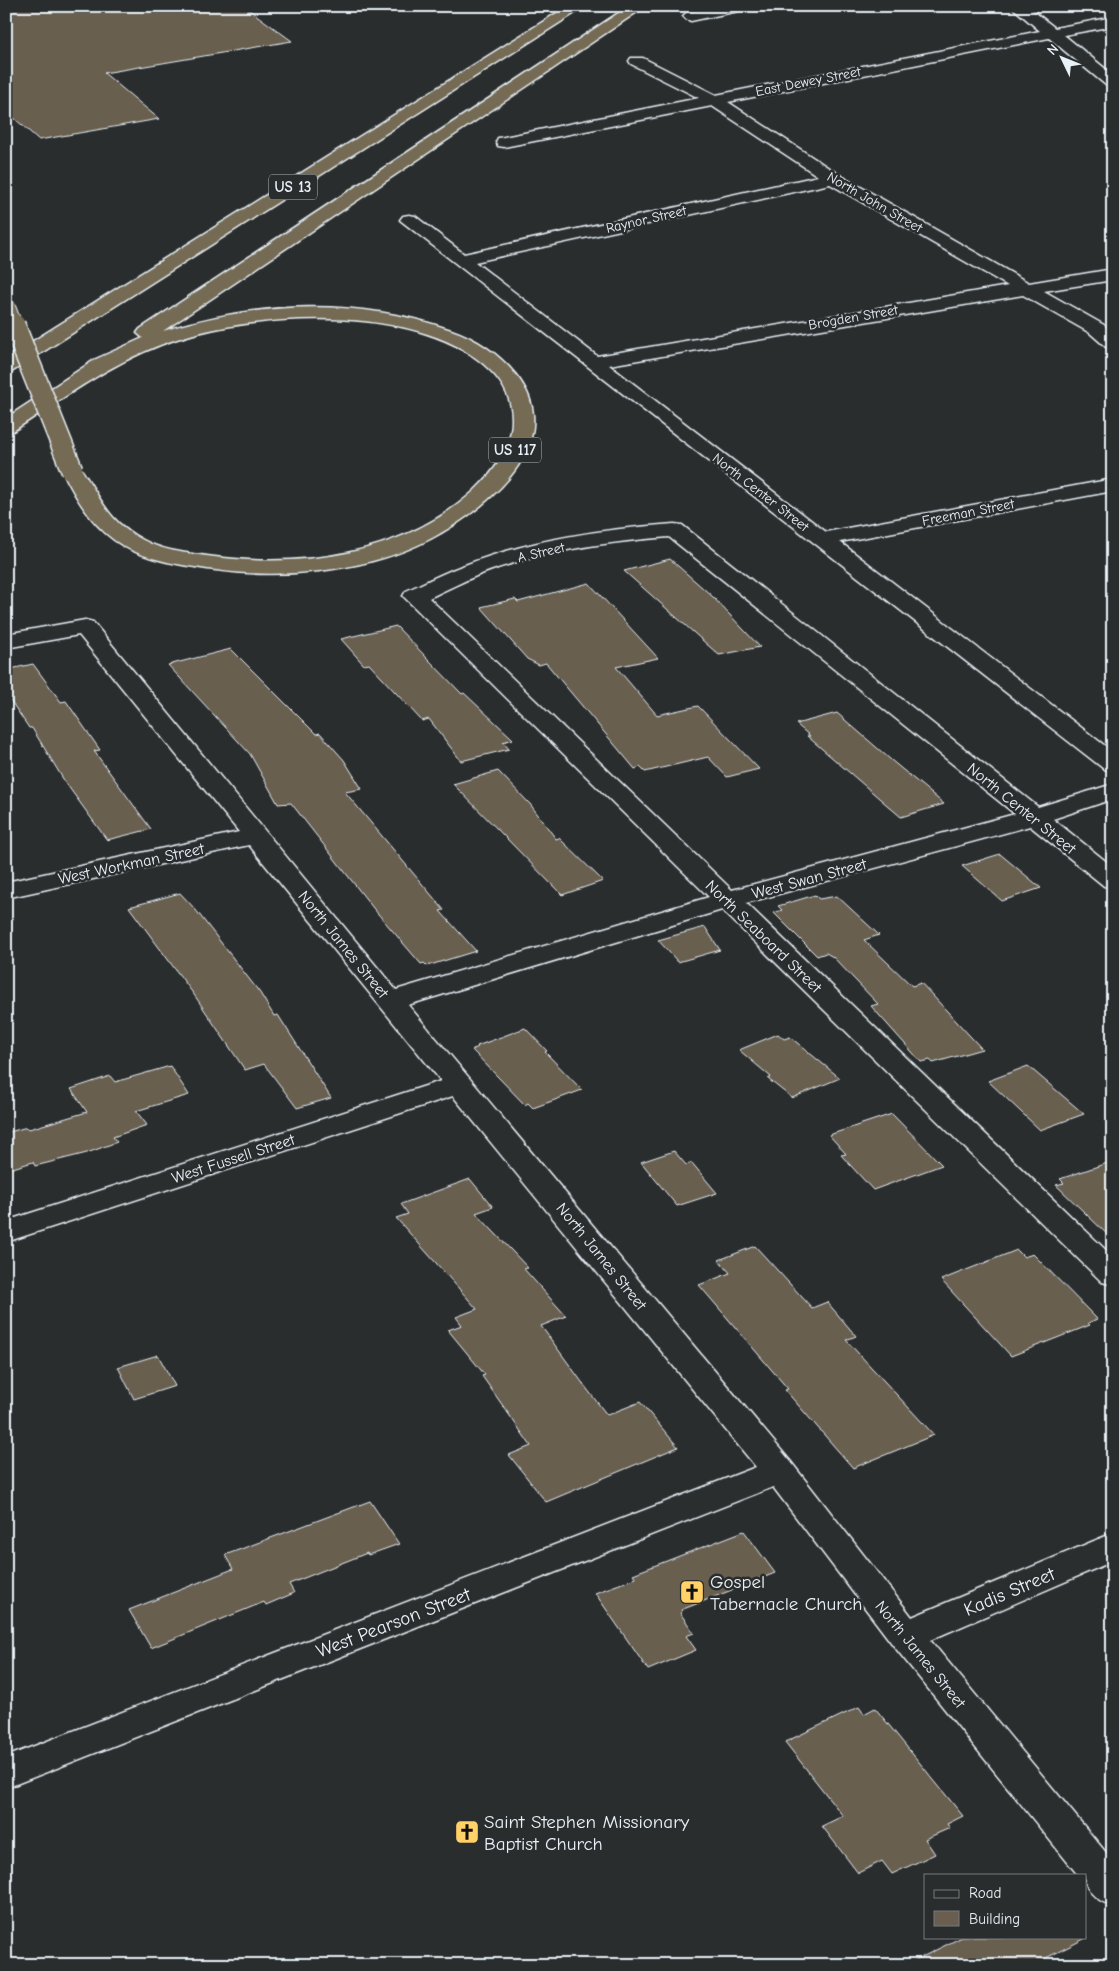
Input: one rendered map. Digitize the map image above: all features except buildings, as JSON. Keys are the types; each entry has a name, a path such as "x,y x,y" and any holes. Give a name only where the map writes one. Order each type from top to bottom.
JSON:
{"highway":[{"name":"US 13","path":"6,368 579,6"},
{"name":"US 13","path":"6,427 639,6"},
{"name":"US 117","path":"6,306 84,497 104,523 132,544 170,556 219,565 270,567 335,562 383,550 427,533 462,512 486,492 503,472 515,451 521,429 522,405 514,384 482,352 423,327 379,319 338,314 288,314 243,318 176,333 146,343 88,372"}],"street":[{"path":"691,16 743,6"},
{"path":"1018,6 1113,83"},
{"name":"East Dewey Street","path":"504,142 1113,21"},
{"name":"North John Street","path":"637,61 714,100 832,178 1097,329 1113,342"},
{"name":"Raynor Street","path":"461,260 832,178"},
{"name":"North Center Street","path":"409,220 1113,764"},
{"name":"Brogden Street","path":"593,362 1113,274"},
{"name":"Freeman Street","path":"823,540 1113,485"},
{"name":"North Center Street","path":"674,530 1113,880"},
{"name":"A Street","path":"414,596 475,569 539,550 630,533 674,530"},
{"name":"North Seaboard Street","path":"414,596 1113,1275"},
{"name":"North James Street","path":"6,641 85,627 390,1001 779,1471 906,1635 1113,1890"},
{"name":"West Swan Street","path":"390,1001 727,900 1034,817 1113,791"},
{"name":"West Workman Street","path":"6,890 255,836"},
{"name":"West Fussell Street","path":"6,1232 460,1084"},
{"name":"West Pearson Street","path":"6,1774 779,1471"},
{"name":"Kadis Street","path":"906,1635 1113,1546"}],"place":[{"name":"Gospel Tabernacle Church","path":"692,1592"},
{"name":"Saint Stephen Missionary Baptist Church","path":"467,1832"}]}
